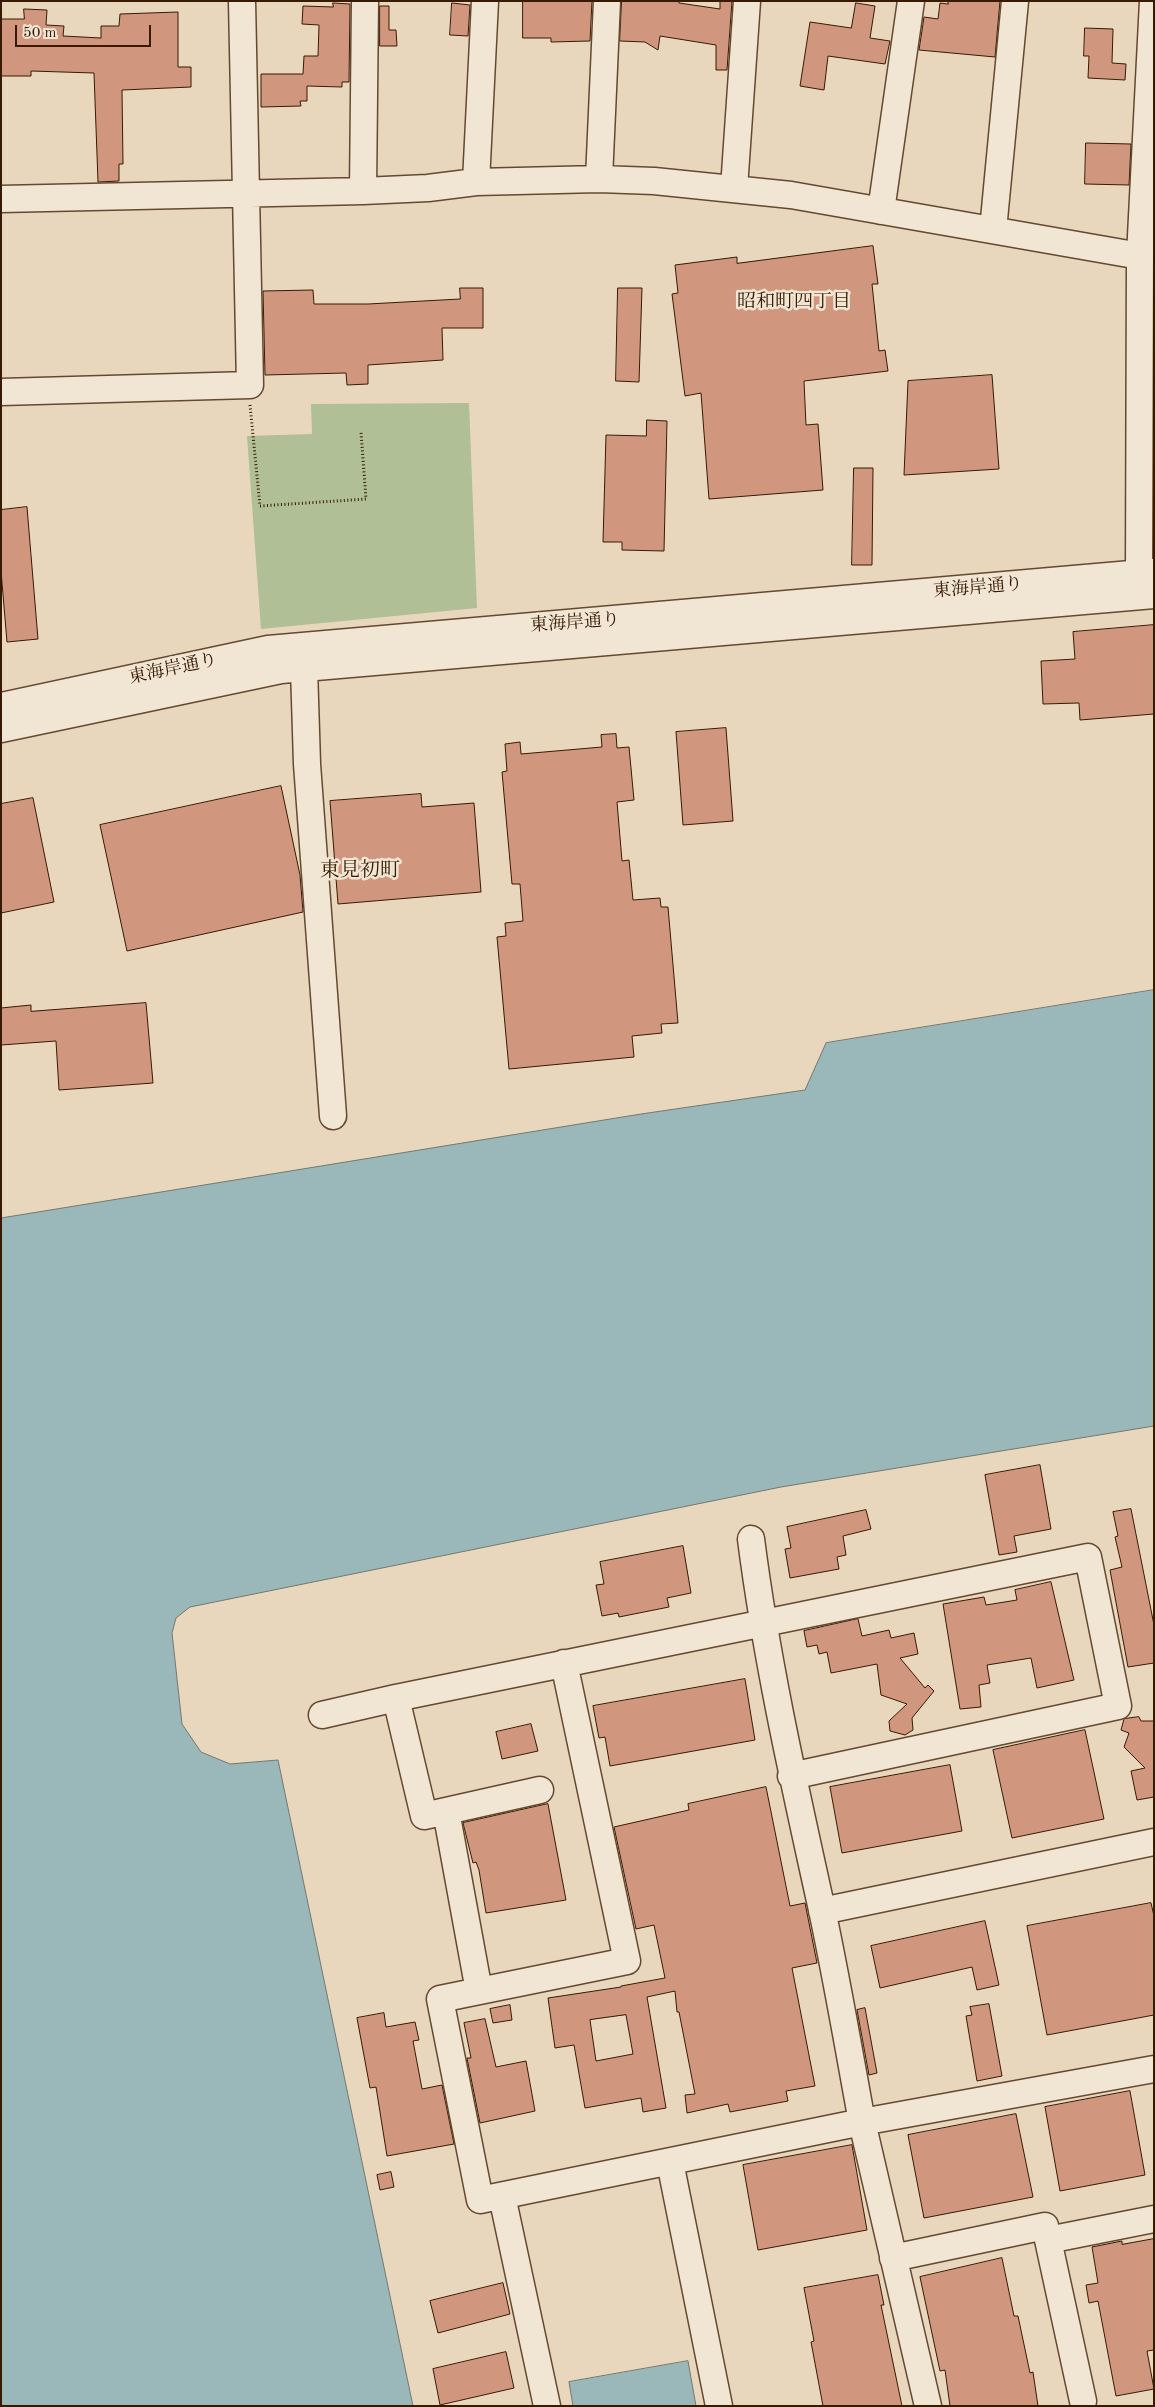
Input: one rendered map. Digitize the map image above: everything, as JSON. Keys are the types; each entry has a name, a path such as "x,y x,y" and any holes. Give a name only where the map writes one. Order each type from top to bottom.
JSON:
{"street":[{"path":"1,392 250,385 242,1"},
{"path":"363,191 365,1"},
{"path":"476,182 485,1"},
{"path":"599,179 606,1"},
{"path":"734,188 747,1"},
{"path":"881,211 911,1"},
{"path":"992,230 1015,1"},
{"path":"1147,572 1145,249 1153,1"},
{"path":"1,199 363,191 428,188 476,182 599,179 654,181 792,195 992,230 1145,249"},
{"name":"東海岸通り","path":"1,706 268,650 1147,572"},
{"name":"東海岸通り","path":"1,729 261,673 304,668 1154,595"},
{"path":"304,668 308,764 333,1116"},
{"path":"750,1539 762,1623 792,1776 822,1912 862,2122 928,2406"},
{"path":"322,1715 564,1663 1088,1557 1118,1706 792,1776"},
{"path":"564,1663 627,1961 440,1999 480,2200 862,2122 1154,2069"},
{"path":"396,1698 424,1816 540,1790"},
{"path":"446,1811 479,1991"},
{"path":"822,1912 1154,1842"},
{"path":"670,2162 719,2406"},
{"path":"502,2196 547,2406"},
{"path":"1048,2240 1154,2220"},
{"path":"893,2258 1045,2226 1083,2401"}],"path":[{"path":"250,385 260,506 366,499 361,432"}],"green space":[{"path":"469,403 477,608 261,629 247,436 312,434 311,404"}],"water":[{"path":"1154,990 1154,1426 781,1487 190,1607 176,1618 172,1633 182,1724 201,1752 230,1764 278,1760 413,2406 1,2406 1,1218 641,1114 805,1090 826,1043"},
{"path":"688,2361 696,2406 573,2406 569,2382"}],"building":[{"path":"523,1 592,1 590,41 551,42 551,38 523,38"},
{"path":"622,1 679,1 679,3 720,9 720,1 732,1 727,70 716,70 716,45 660,36 658,50 645,42 620,41"},
{"path":"948,1 1000,1 995,57 919,50 924,17 938,19 940,3 948,4"},
{"path":"333,3 350,4 349,82 342,82 342,87 307,86 307,101 300,101 301,106 261,107 261,74 303,74 304,56 318,56 319,25 302,24 303,6 333,7"},
{"path":"452,3 470,5 468,36 450,35"},
{"path":"856,3 875,6 870,38 890,41 885,64 828,56 824,90 800,86 810,22 851,28"},
{"path":"380,6 389,6 389,30 396,30 397,46 380,46"},
{"path":"24,9 47,10 46,25 64,26 63,36 101,38 101,26 119,26 120,14 178,12 178,67 191,67 191,87 122,90 123,164 119,164 119,181 98,182 94,73 31,71 31,76 1,76 1,19 24,19"},
{"path":"1085,28 1113,29 1112,63 1126,64 1125,80 1088,78 1089,56 1084,56"},
{"path":"1086,143 1131,144 1129,185 1085,184"},
{"path":"873,246 878,284 872,284 879,351 885,350 888,371 804,381 806,425 818,424 823,490 709,499 701,393 685,396 672,294 678,293 675,265 737,257 737,263"},
{"path":"460,288 483,288 483,328 442,328 443,360 368,365 368,384 347,385 346,373 265,375 263,291 313,290 314,304 368,304 460,299"},
{"path":"618,288 642,288 639,382 616,381"},
{"path":"992,375 999,469 904,475 908,381"},
{"path":"647,420 667,421 664,551 622,550 622,542 603,542 606,435 646,436"},
{"path":"854,468 873,468 872,565 852,565"},
{"path":"27,507 38,639 7,642 1,571 1,510"},
{"path":"1154,625 1154,714 1080,720 1079,703 1043,704 1041,661 1075,659 1073,632"},
{"path":"726,728 733,821 683,825 676,732"},
{"path":"616,734 617,748 629,747 634,800 617,802 622,861 629,860 633,900 660,898 661,907 668,907 678,1023 661,1024 662,1033 632,1036 634,1057 509,1069 497,937 506,936 505,923 523,921 520,884 512,884 502,772 507,771 505,744 520,742 521,754 602,747 601,735"},
{"path":"281,786 300,875 303,912 127,951 100,825"},
{"path":"421,794 422,807 474,803 481,892 338,904 330,801"},
{"path":"33,798 54,902 1,913 1,804"},
{"path":"146,1003 153,1083 59,1090 56,1041 1,1045 1,1008 31,1005 31,1011"},
{"path":"1040,1465 1051,1529 1014,1536 1017,1552 999,1555 985,1475"},
{"path":"1131,1509 1154,1625 1154,1663 1128,1667 1110,1570 1122,1567 1115,1537 1118,1536 1113,1512"},
{"path":"866,1510 871,1529 843,1536 846,1555 837,1557 839,1569 790,1578 785,1549 791,1548 787,1527"},
{"path":"683,1546 691,1593 667,1598 669,1607 619,1617 618,1613 602,1616 596,1585 604,1584 600,1562"},
{"path":"1051,1582 1074,1680 1037,1688 1031,1658 987,1665 990,1683 979,1685 981,1707 960,1709 943,1604 984,1597 986,1605 1017,1600 1015,1590"},
{"path":"858,1619 862,1636 889,1630 891,1638 914,1633 918,1654 900,1658 925,1688 928,1685 934,1691 912,1718 913,1730 905,1735 890,1731 889,1721 907,1704 881,1695 877,1664 831,1673 827,1652 819,1654 817,1645 807,1647 804,1631"},
{"path":"745,1679 755,1740 610,1766 605,1737 599,1738 593,1706"},
{"path":"1139,1717 1141,1721 1154,1721 1154,1797 1137,1800 1131,1771 1145,1768 1124,1747 1129,1733 1121,1730 1124,1719"},
{"path":"531,1724 538,1751 502,1759 496,1732"},
{"path":"1085,1730 1104,1819 1012,1838 993,1750"},
{"path":"950,1765 962,1831 842,1853 830,1787"},
{"path":"766,1787 790,1906 805,1903 817,1963 792,1968 815,2086 786,2091 788,2101 730,2112 728,2104 687,2113 685,2095 695,2094 679,2012 677,2012 675,1991 647,1997 666,2108 643,2112 641,2098 585,2108 574,2045 555,2048 548,1998 665,1978 654,1925 636,1929 614,1827 689,1810 688,1804","holes":["626,2015 633,2054 596,2061 590,2020"]},
{"path":"548,1804 566,1900 486,1913 479,1870 476,1862 473,1863 463,1823"},
{"path":"1151,1903 1154,1916 1154,2015 1047,2035 1027,1926"},
{"path":"985,1921 999,1985 977,1990 972,1967 880,1988 871,1946"},
{"path":"989,2004 1002,2076 977,2081 966,2016 972,2015 970,2007"},
{"path":"510,2005 512,2020 493,2023 490,2009"},
{"path":"865,2008 877,2073 869,2075 857,2010"},
{"path":"384,2013 386,2027 415,2022 419,2040 413,2041 422,2089 442,2085 454,2144 387,2156 376,2087 370,2088 357,2018"},
{"path":"485,2019 496,2067 526,2061 535,2111 480,2123 467,2058 471,2058 464,2023"},
{"path":"1130,2091 1145,2175 1060,2191 1045,2107"},
{"path":"1016,2114 1033,2197 924,2218 908,2135"},
{"path":"852,2145 867,2230 758,2250 743,2165"},
{"path":"391,2172 394,2187 380,2190 377,2175"},
{"path":"1154,2239 1154,2350 1147,2351 1154,2389 1116,2396 1098,2301 1089,2303 1086,2285 1098,2283 1092,2247 1122,2241 1122,2244"},
{"path":"1002,2258 1014,2316 1018,2316 1030,2373 1033,2372 1038,2406 950,2406 945,2370 940,2371 920,2277"},
{"path":"878,2275 884,2305 881,2305 902,2406 823,2406 811,2342 814,2341 804,2288"},
{"path":"503,2283 510,2314 438,2333 430,2301"},
{"path":"506,2352 514,2388 440,2405 433,2369"}],"district":[{"name":"昭和町四丁目","path":"794,302"},
{"name":"東見初町","path":"360,871"}]}
